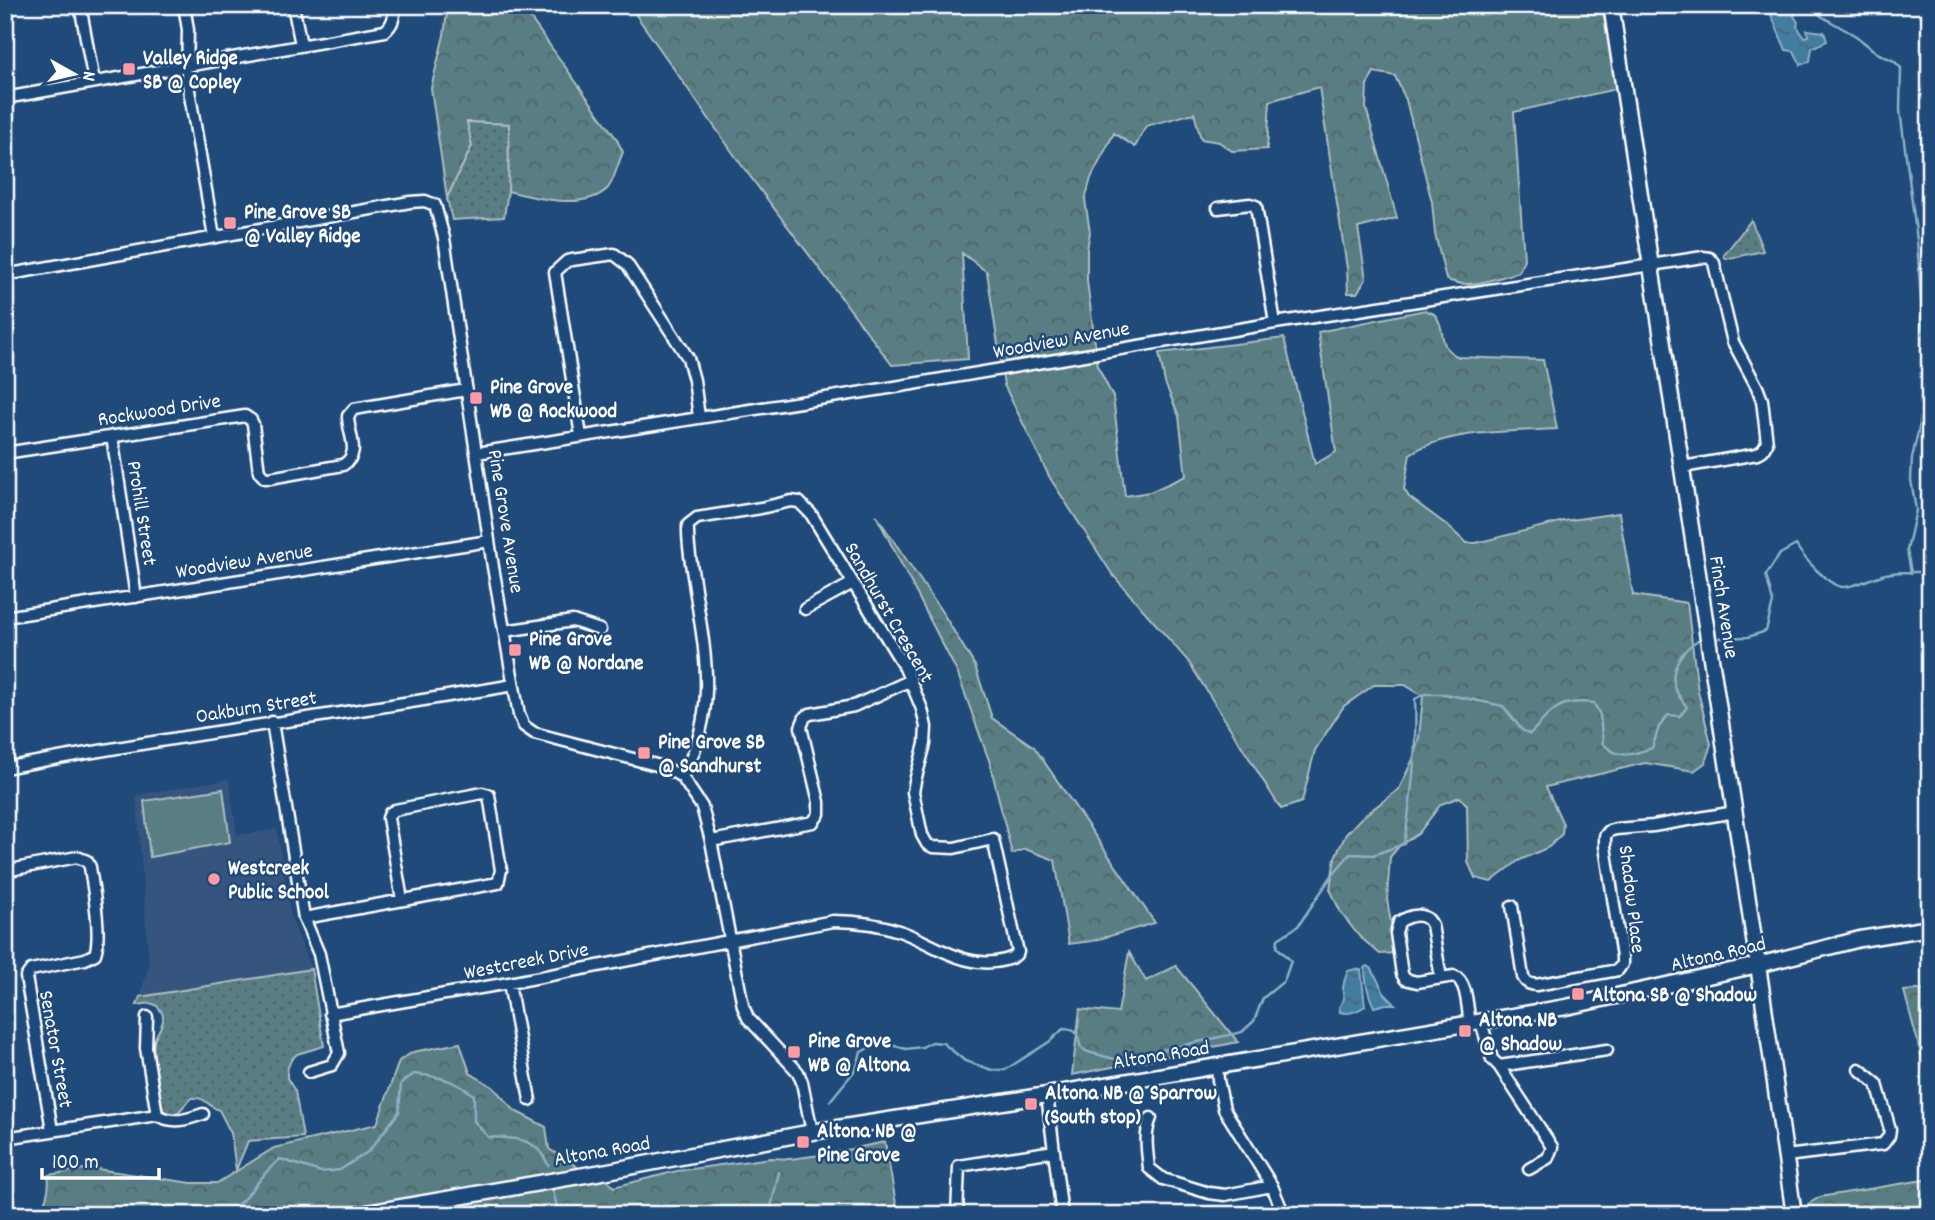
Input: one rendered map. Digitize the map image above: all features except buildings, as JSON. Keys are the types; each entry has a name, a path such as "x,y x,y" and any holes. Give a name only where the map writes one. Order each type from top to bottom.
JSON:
{"main road":[{"name":"Finch Avenue","path":"1611,5 1759,965 1794,1215"},
{"name":"Altona Road","path":"355,1215 812,1132 1566,1007 1759,965 1860,939 1930,928"}],"street":[{"path":"80,5 94,82"},
{"path":"184,5 188,30 187,78 214,237"},
{"path":"293,5 300,45"},
{"path":"5,98 385,31 391,27 395,5"},
{"name":"Pine Grove Avenue","path":"5,275 410,202 425,201 435,205 444,238 489,541 513,685 522,722 534,733 664,767 682,777"},
{"path":"1218,208 1250,204 1256,206 1275,323"},
{"path":"581,436 555,272 572,260 614,254 626,264 688,358 699,417"},
{"name":"Woodview Avenue","path":"477,453 1275,323 1703,257 1710,258 1714,263 1733,342 1762,400 1767,443 1757,454 1683,467"},
{"name":"Rockwood Drive","path":"5,453 245,416 253,424 259,472 265,478 270,478 343,465 351,460 354,453 348,416 354,409 466,390"},
{"name":"Prohill Street","path":"112,436 136,597"},
{"name":"Sandhurst Crescent","path":"682,777 701,729 707,690 705,652 688,545 688,525 697,518 791,501 799,502 811,514 873,613 911,680 922,709 926,727 925,744 913,792 922,835 927,844 933,847 954,848 993,839 1018,952 1014,957 1000,962 967,961 903,932 855,921 833,921 729,941"},
{"name":"Woodview Avenue","path":"5,617 489,541"},
{"path":"806,609 853,583"},
{"path":"504,631 573,621 600,630"},
{"path":"711,841 813,822 819,814 820,802 802,727 805,716 854,706 911,680"},
{"name":"Oakburn Street","path":"5,768 94,751 513,685"},
{"path":"272,722 304,918 318,954 339,1053 332,1065 309,1072"},
{"path":"682,777 702,807 741,999 748,1018 798,1072 803,1082 812,1132"},
{"path":"304,918 498,883 501,870 489,795 482,793 390,813 388,818 402,900"},
{"name":"Shadow Place","path":"1512,906 1525,982 1536,985 1618,970 1622,957 1605,836 1616,829 1653,826 1735,812"},
{"name":"Senator Street","path":"5,872 77,857 87,862 90,867 98,944 95,954 85,959 31,970 26,976 52,1130"},
{"path":"1441,978 1430,919 1417,916 1399,922 1396,933 1405,979 1417,982 1454,976 1460,979 1475,1023 1492,1059 1552,1147 1548,1158 1529,1168"},
{"name":"Westcreek Drive","path":"330,1014 729,941"},
{"path":"509,983 530,1100"},
{"path":"147,1017 146,1048 157,1115"},
{"path":"1499,1066 1607,1050"},
{"path":"1217,1066 1224,1109 1272,1186 1284,1215"},
{"path":"1786,1156 1884,1143 1890,1129 1877,1084 1860,1069"},
{"path":"1047,1095 1062,1215"},
{"path":"5,1138 157,1115 176,1121 203,1114"},
{"path":"1151,1118 1147,1128 1146,1146 1149,1168 1163,1179 1224,1195 1272,1186"},
{"path":"957,1212 959,1166 1054,1151"}],"shaded area":[{"name":"Westcreek Public School","path":"229,779 237,835 277,829 291,918 311,969 140,997 149,963 136,795"}],"green space":[{"path":"448,5 521,5 616,138 623,152 608,188 598,195 574,201 546,199 508,191 509,124 468,122 472,146 447,198 431,88 444,35"},
{"path":"629,5 1607,5 1616,89 1514,112 1524,259 1519,272 1492,280 1463,284 1446,279 1435,234 1432,202 1406,100 1395,76 1374,72 1367,85 1366,108 1397,218 1358,228 1366,279 1357,293 1348,293 1347,268 1319,87 1270,101 1267,149 1232,151 1219,142 1201,139 1194,113 1146,126 1135,147 1114,133 1091,178 1085,200 1090,232 1087,281 1098,367 1113,397 1125,496 1150,492 1186,476 1179,416 1165,383 1159,353 1284,338 1315,464 1336,452 1318,332 1425,310 1435,315 1441,326 1444,343 1459,357 1543,360 1557,429 1481,433 1426,446 1410,454 1404,489 1409,497 1466,543 1476,543 1564,521 1619,513 1633,595 1687,603 1698,691 1711,744 1705,763 1694,771 1645,763 1546,787 1563,824 1562,834 1549,847 1518,861 1491,882 1475,878 1468,862 1467,805 1460,797 1441,804 1418,834 1400,845 1390,857 1387,899 1396,953 1380,954 1359,936 1341,913 1330,889 1335,857 1346,834 1361,818 1399,789 1413,759 1419,737 1423,696 1405,685 1374,685 1344,706 1315,750 1302,802 1281,809 1188,661 1112,574 1050,478 1004,385 987,272 962,253 968,359 892,365 740,163"},
{"path":"467,122 509,124 508,191 504,217 452,220 447,198 472,146"},
{"path":"1751,220 1763,251 1726,259 1724,255"},
{"path":"876,515 975,666 992,718 1034,747 1155,923 1092,941 1069,944 1055,860 1025,849 1012,854 990,763 957,672"},
{"path":"223,789 230,842 150,857 144,801"},
{"path":"1129,952 1146,981 1176,966 1238,1042 1072,1075 1080,1009 1118,1013"},
{"path":"311,969 324,1046 297,1054 287,1070 287,1078 295,1091 303,1137 248,1141 236,1170 231,1133 219,1110 197,1098 192,1098 175,1114 162,1109 153,1049 163,1015 153,1004 137,1005 140,997"},
{"path":"1930,989 1930,1088 1904,991"},
{"path":"460,1043 470,1073 493,1087 515,1111 546,1127 549,1149 579,1168 598,1171 614,1187 677,1171 771,1158 791,1159 827,1154 885,1142 898,1215 39,1215 48,1190 48,1175 90,1168 191,1183 217,1183 274,1148 377,1124 399,1061 413,1052"},
{"path":"1930,1179 1930,1215 1809,1215 1808,1204 1820,1197"}],"water":[{"path":"1767,5 1803,5 1794,16 1804,37 1808,36 1807,30 1824,32 1827,41 1812,48 1810,61 1801,65 1794,51 1786,50"},
{"path":"1368,966 1384,993 1395,1004 1374,1007 1366,983 1365,968"},
{"path":"1361,970 1365,1006 1353,1012 1340,1012 1345,978 1348,971"}],"waterway":[{"path":"1813,5 1821,16 1856,36 1901,68 1900,110 1917,240 1924,348 1922,415 1912,458 1911,480 1916,510 1907,550 1911,573"},
{"path":"1720,638 1748,637 1766,631 1773,602 1766,575 1780,554 1796,545 1817,570 1838,586 1849,586 1891,573 1930,571"},
{"path":"830,1101 856,1069 861,1052 880,1042 906,1049 922,1047 932,1042 943,1043 965,1061 992,1070 1005,1070 1049,1042 1063,1029 1075,1032 1081,1048 1088,1052 1118,1060 1242,1032 1254,1021 1263,998 1284,981 1291,961 1277,947 1278,939 1298,926 1350,854 1373,855 1404,844 1413,772 1415,699 1425,694 1445,694 1503,706 1522,730 1530,734 1564,704 1594,703 1600,715 1603,744 1620,754 1632,754 1652,748 1659,727 1668,715 1680,716 1687,707 1675,688 1674,673 1682,654 1698,640"},
{"path":"219,1215 239,1204 280,1159 321,1172 340,1170 369,1151 399,1112 401,1083 414,1074 446,1080 474,1095 474,1121 488,1137 516,1139 531,1144 538,1149 548,1165"},
{"path":"764,1215 771,1207 779,1172"},
{"path":"553,1191 559,1215"},
{"path":"102,1215 117,1208 142,1215"}],"place":[{"name":"Valley Ridge SB @ Copley","path":"129,69"},
{"name":"Pine Grove SB @ Valley Ridge","path":"230,223"},
{"name":"Pine Grove WB @ Rockwood","path":"476,398"},
{"name":"Pine Grove WB @ Nordane","path":"515,650"},
{"name":"Pine Grove SB @ Sandhurst","path":"644,753"},
{"name":"Westcreek Public School","path":"214,879"},
{"name":"Altona SB @ Shadow","path":"1578,994"},
{"name":"Altona NB @ Shadow","path":"1465,1031"},
{"name":"Pine Grove WB @ Altona","path":"794,1052"},
{"name":"Altona NB @ Sparrow (South stop)","path":"1031,1104"},
{"name":"Altona NB @ Pine Grove","path":"803,1142"}]}
